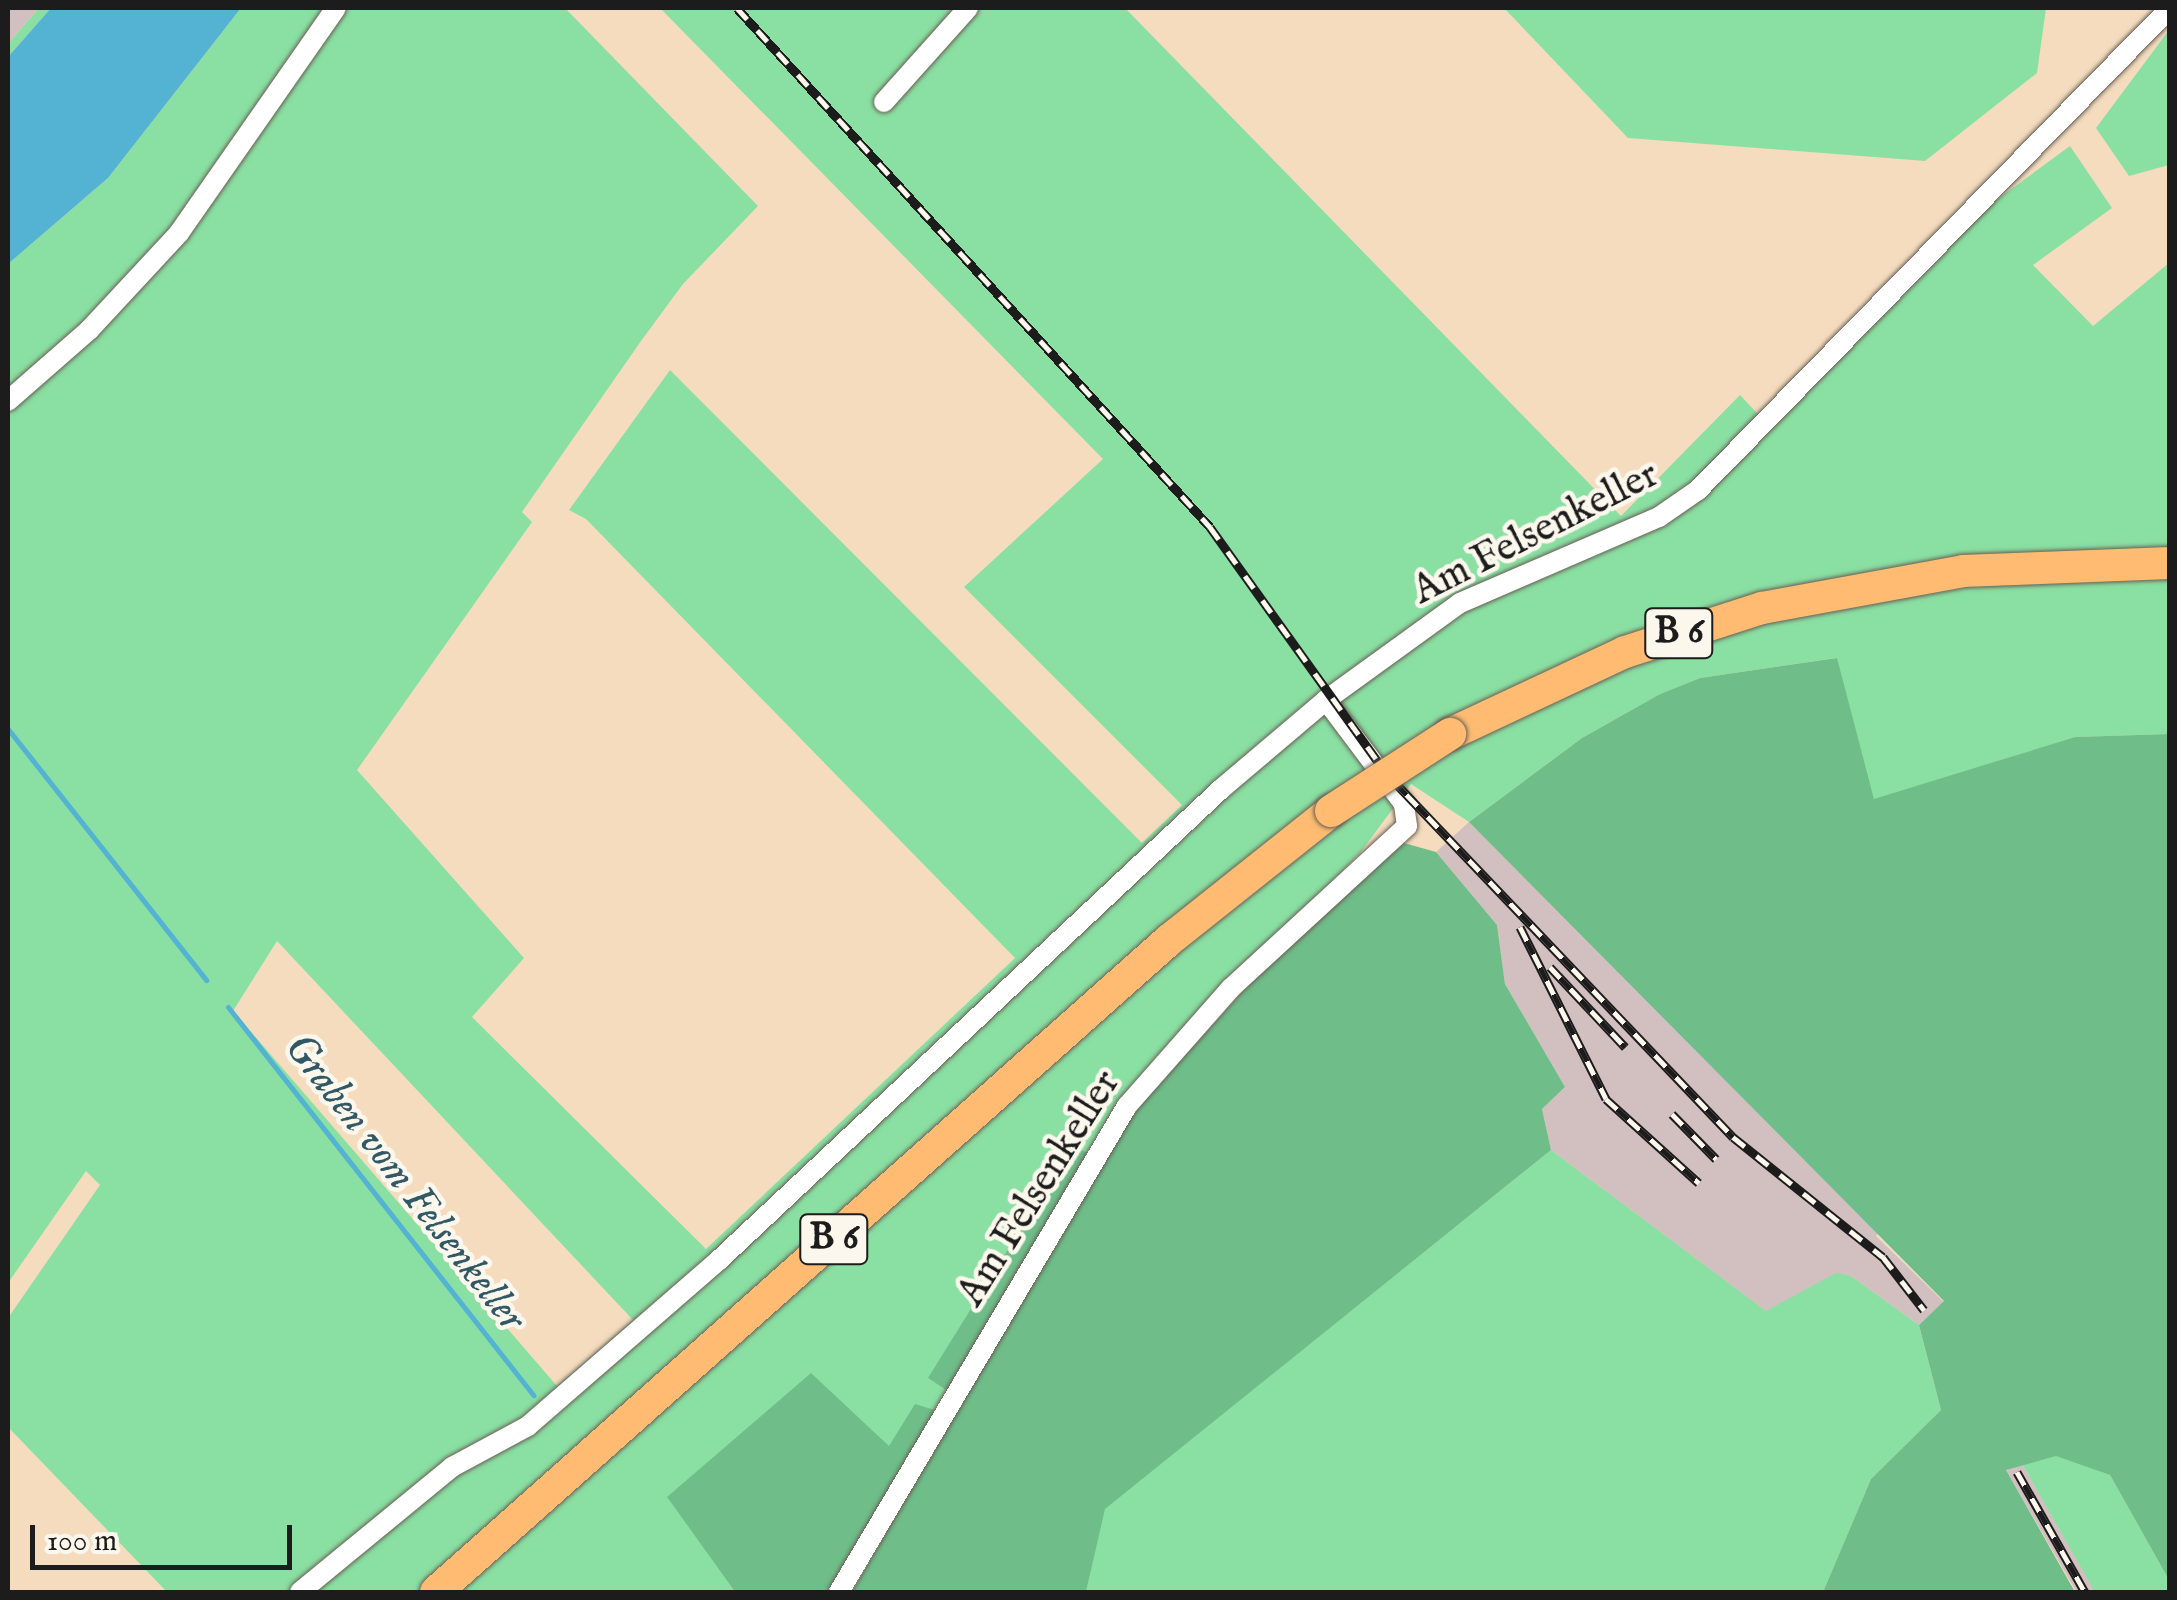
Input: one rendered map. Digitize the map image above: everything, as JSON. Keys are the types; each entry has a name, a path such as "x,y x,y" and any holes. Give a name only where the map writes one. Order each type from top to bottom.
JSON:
{"main road":[{"name":"B 6","path":"436,1592 1169,940 1331,811 1450,734 1625,652 1762,608 1963,571 2170,563"}],"street":[{"path":"8,401 90,330 179,233 336,8"},
{"path":"884,102 968,8"},
{"name":"Am Felsenkeller","path":"839,1592 1128,1106 1231,988 1406,826 1404,804 1326,700 1460,603 1658,517 1698,490 2170,8"},
{"path":"300,1592 452,1467 543,1414 719,1260 1220,790 1326,700"}],"shaded area":[{"path":"8,8 39,8 8,44"},
{"path":"1469,822 1880,1231 1876,1236 1944,1302 1919,1325 1851,1276 1767,1312 1551,1150 1542,1109 1565,1087 1505,984 1497,925 1436,852"},
{"path":"2021,1462 2096,1592 2076,1592 2006,1470"}],"green space":[{"path":"39,8 51,8 8,57 8,44"},
{"path":"241,8 565,8 758,206 683,284 641,341 522,512 532,522 357,770 524,958 472,1017 706,1249 1015,958 586,519 569,510 670,370 1142,843 1182,805 964,587 1103,459 660,8 956,8 881,90 893,102 980,8 1125,8 1621,516 1740,395 1772,429 1980,212 2070,146 2112,208 2033,265 2093,326 2169,263 2169,734 2075,737 1874,800 1836,658 1700,678 1660,694 1582,738 1469,822 1411,784 1360,853 1128,1089 1091,1154 1071,1146 929,1378 952,1394 941,1412 889,1446 668,1498 735,1592 167,1592 8,1427 8,1318 100,1185 86,1171 8,1283 8,264 108,178","holes":["277,941 633,1320 557,1386 233,1011"]},
{"path":"1504,8 2046,8 2037,73 1925,161 1628,138"},
{"path":"2169,30 2169,165 2129,176 2096,128"},
{"path":"1837,658 1874,799 2075,737 2169,734 2169,1580 2110,1475 2056,1456 2006,1470 2075,1592 1823,1592 1871,1479 1941,1410 1919,1325 1944,1301 1469,822 1582,738 1660,694 1700,678"},
{"path":"1404,843 1436,852 1497,925 1505,984 1565,1087 1542,1109 1551,1150 1105,1509 1086,1592 852,1592 1101,1159 1140,1105 1292,937"},
{"path":"1072,1146 1091,1154 952,1394 928,1378"},
{"path":"1551,1150 1766,1311 1836,1273 1851,1276 1919,1325 1941,1410 1871,1479 1823,1592 1086,1592 1104,1509"},
{"path":"811,1373 889,1446 915,1404 941,1412 831,1592 735,1592 667,1497"},
{"path":"2056,1455 2110,1475 2169,1580 2169,1592 2095,1592 2021,1462"}],"water":[{"path":"51,8 241,8 108,178 8,264 8,57"}],"waterway":[{"name":"Graben vom Felsenkeller","path":"8,729 206,980"},
{"name":"Graben vom Felsenkeller","path":"228,1007 533,1395"}],"railway":[{"path":"737,8 1210,527 1386,773 1733,1137 1883,1257 1924,1310"},
{"path":"1520,927 1606,1099 1699,1183"},
{"path":"1550,967 1625,1047"},
{"path":"1672,1114 1716,1159"},
{"path":"2017,1472 2085,1592"}]}
